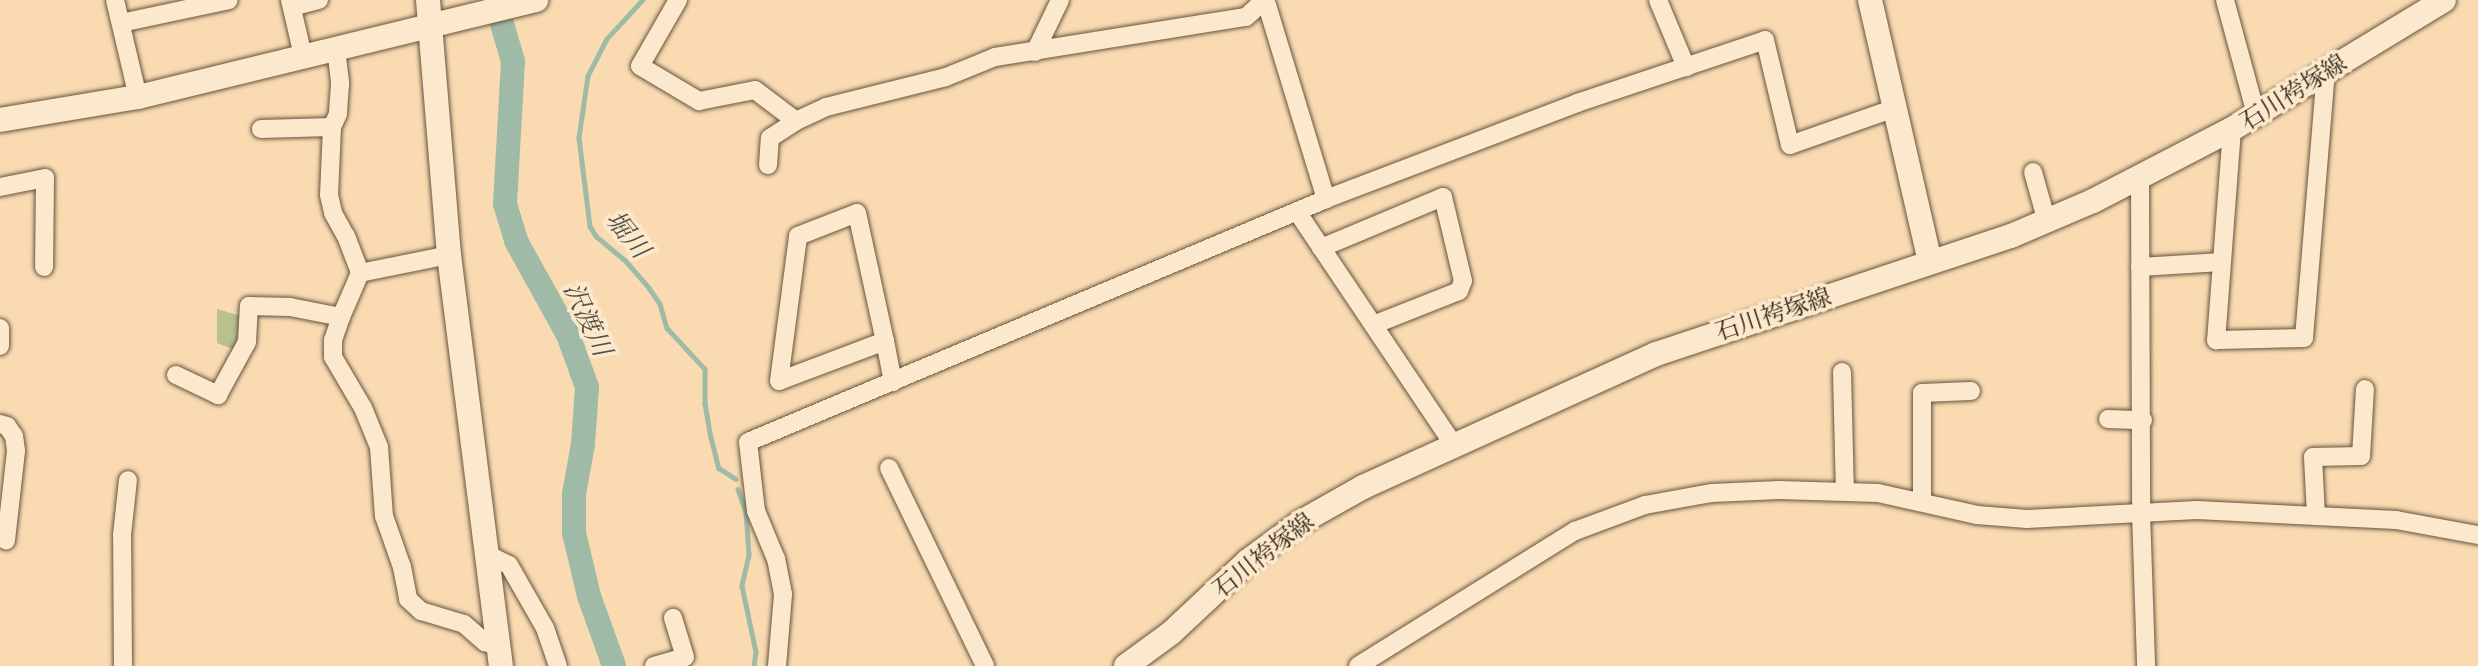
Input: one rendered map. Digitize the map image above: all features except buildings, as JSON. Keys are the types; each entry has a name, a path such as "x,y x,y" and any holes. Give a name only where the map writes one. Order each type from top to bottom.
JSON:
{"main road":[{"path":"428,0 449,255 499,656"},
{"path":"0,120 138,97 536,0"},
{"path":"1870,0 1930,261"},
{"name":"石川袴塚線","path":"1126,666 1171,633 1248,561 1301,522 1363,487 1656,354 2047,222 2140,178 2232,129 2444,0"}],"street":[{"path":"115,0 138,97"},
{"path":"121,23 229,0"},
{"path":"303,56 291,3 319,0"},
{"path":"678,0 639,66 699,101 755,90 796,121"},
{"path":"1035,52 1060,0"},
{"path":"1658,0 1686,66"},
{"path":"2225,0 2256,114"},
{"path":"768,165 770,138 796,121 826,107 946,77 995,57 1246,17 1257,7 1266,5 1326,199"},
{"path":"777,666 783,594 776,559 756,510 748,442 1326,199 1577,103 1765,40 1790,145 1895,108"},
{"path":"336,49 340,84 338,114 332,127 329,195 332,213 346,236 360,273 341,317 334,340 334,358 363,408 379,447 384,516 402,567 408,599 421,611 464,624 499,656"},
{"path":"2232,129 2216,340 2304,338 2326,71"},
{"path":"261,130 332,127"},
{"path":"2033,172 2047,222"},
{"path":"0,187 45,178 44,267"},
{"path":"2140,178 2143,420 2141,512 2146,666"},
{"path":"1321,248 1443,197 1463,281 1459,291 1373,326"},
{"path":"885,341 779,381 798,236 857,213 885,341 893,382"},
{"path":"1298,213 1454,445"},
{"path":"360,273 449,255"},
{"path":"2140,267 2221,262"},
{"path":"176,375 218,395 247,342 249,306 303,309 341,317"},
{"path":"0,328 0,346"},
{"path":"1842,372 1845,491"},
{"path":"2316,516 2313,457 2361,456 2365,389"},
{"path":"1922,502 1922,393 1971,391"},
{"path":"2108,419 2143,420"},
{"path":"0,424 7,426 14,436 16,451 6,540"},
{"path":"889,468 985,666"},
{"path":"123,666 122,548 128,480"},
{"path":"1358,666 1551,544 1619,513 1665,500 1712,493 1845,491 1922,502 1977,515 2027,519 2197,510 2396,520 2478,535"},
{"path":"485,553 509,565 545,628 558,666"},
{"path":"654,666 685,657 673,618"}],"green space":[{"path":"217,309 241,316 235,350 217,343"}],"waterway":[{"name":"沢渡川","path":"495,0 513,61 505,204 516,241 568,335 587,387 583,444 574,494 574,533 589,596 614,666"},
{"name":"堀川","path":"643,0 607,39 588,76 579,138 590,226 596,236 625,260 649,288 660,304 667,328 705,369 705,404 719,468 736,479"},
{"name":"堀川","path":"738,489 746,512 749,555 742,586 756,652 754,666"}]}
